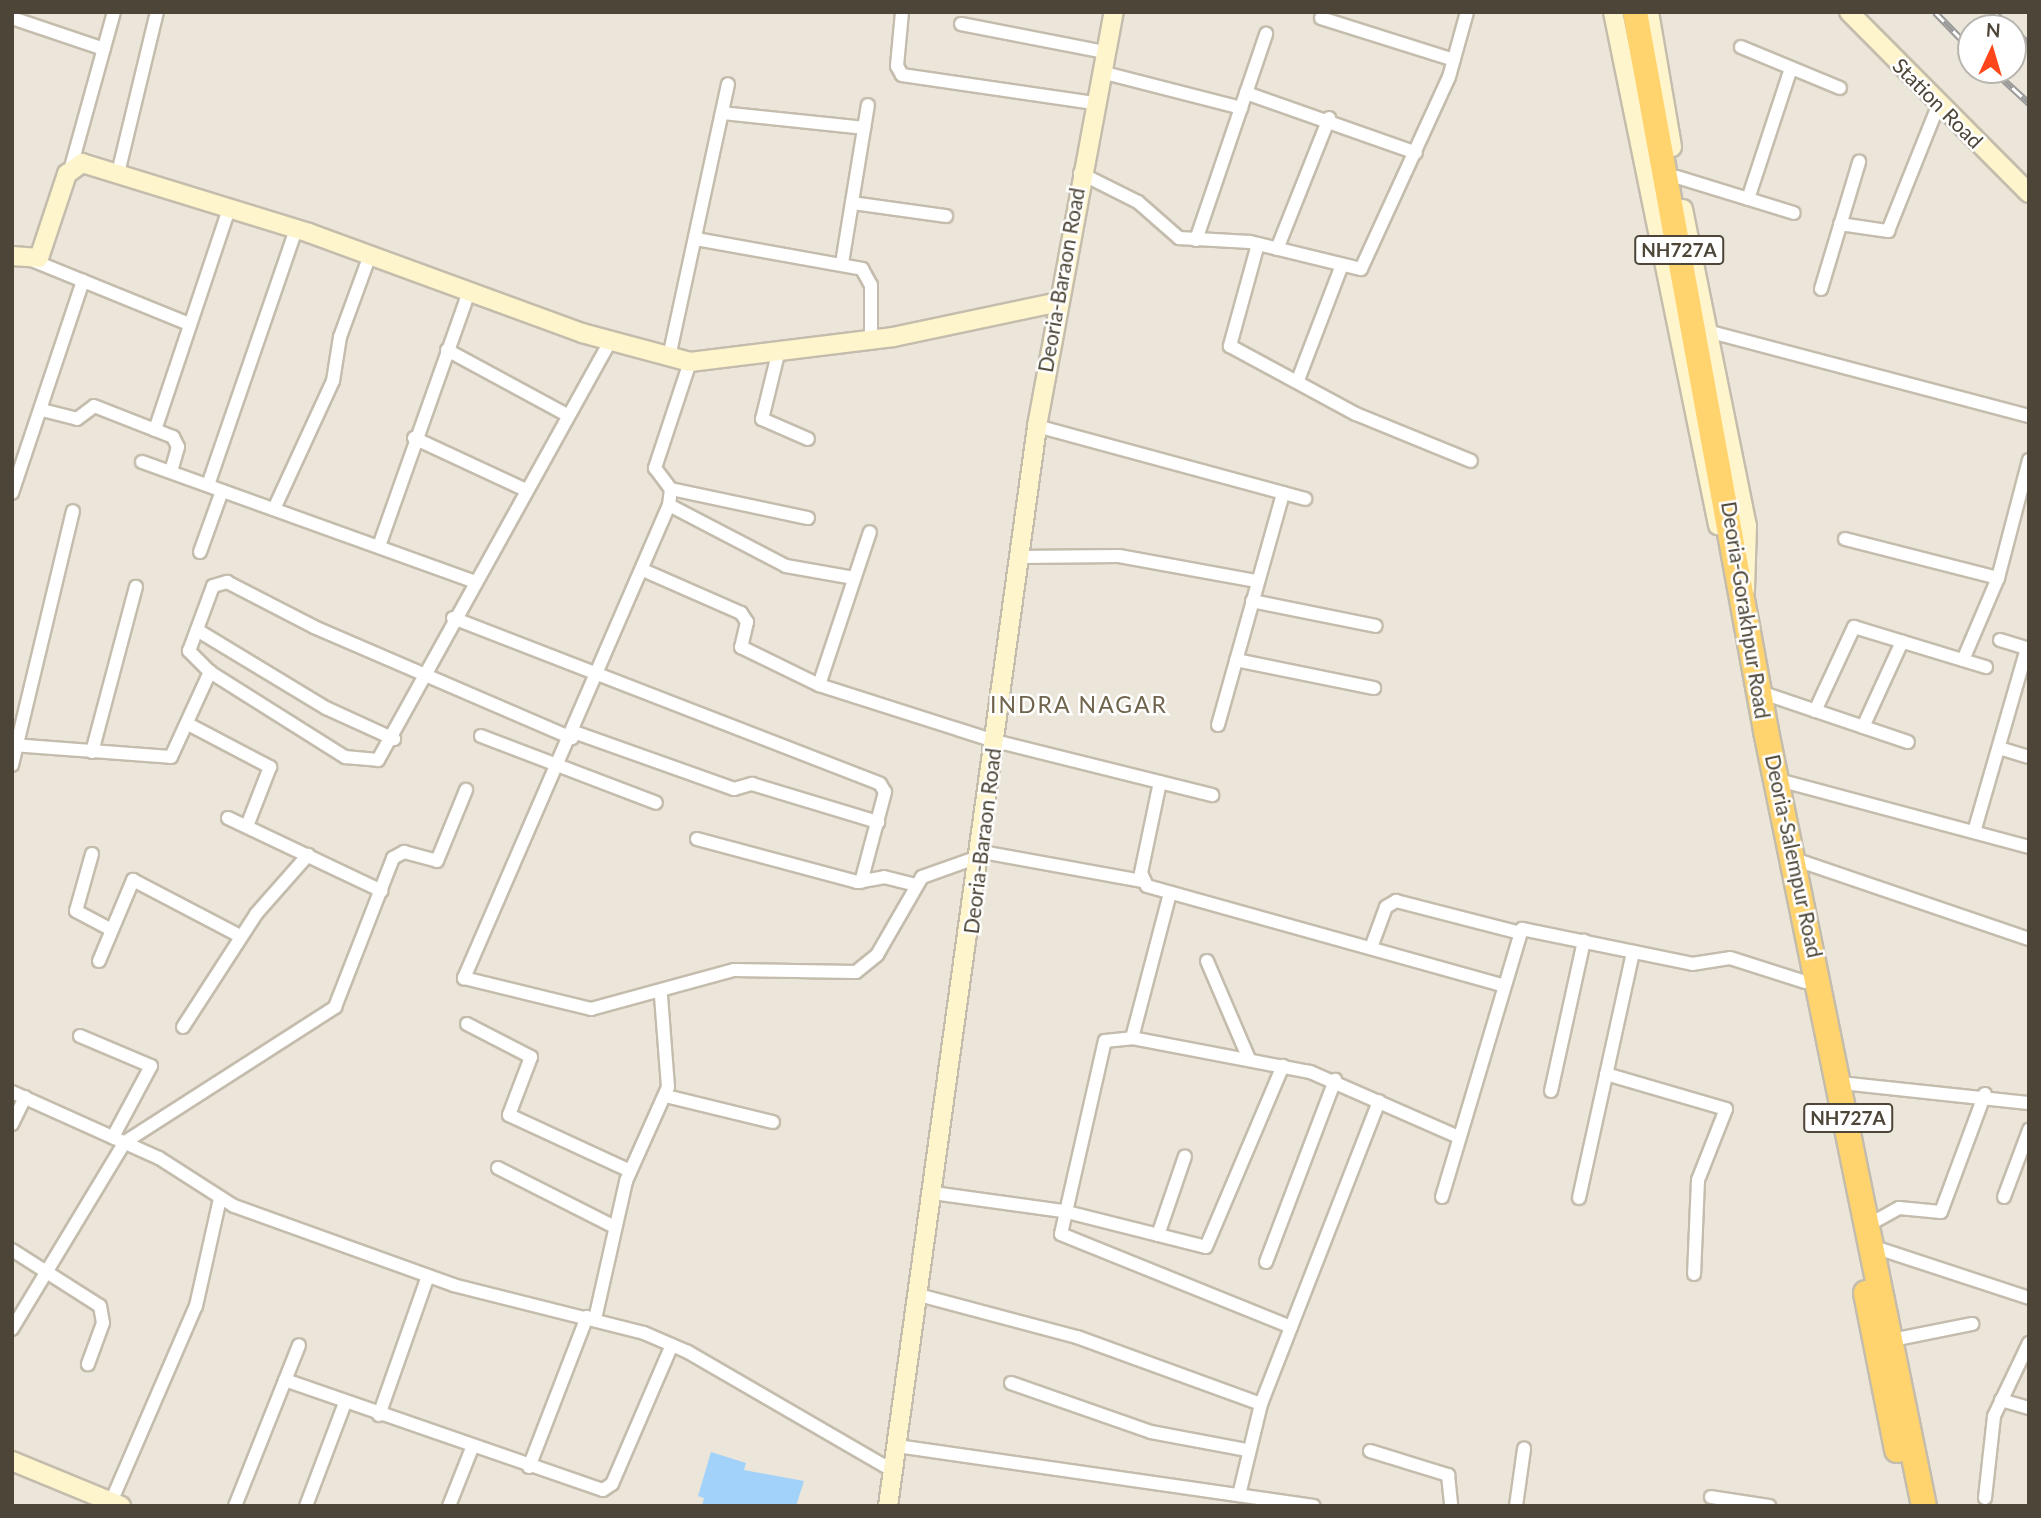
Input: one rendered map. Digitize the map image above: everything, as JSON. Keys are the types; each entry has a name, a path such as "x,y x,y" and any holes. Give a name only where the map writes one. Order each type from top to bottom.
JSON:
{"highway":[{"name":"Deoria-Gorakhpur Road","path":"1635,12 1726,488 1766,732"},
{"name":"Deoria-Salempur Road","path":"1766,732 1805,982 1908,1506"},
{"name":"Deoria-Salempur Road","path":"1774,779 1797,860 1924,1506"}],"street":[{"path":"34,261 44,252 71,167 114,12"},
{"path":"118,173 158,12"},
{"path":"902,12 897,66 902,75 1094,103"},
{"name":"Deoria-Baraon Road","path":"888,1506 981,854 1055,303 1114,12"},
{"path":"1080,173 1138,202 1167,232 1196,240 1258,244 1342,265 1365,266 1454,60 1467,12"},
{"path":"1613,12 1708,488 1744,597"},
{"path":"1649,12 1677,177 1711,332 1747,526 1744,597"},
{"name":"Station Road","path":"1849,12 1938,106 2029,193"},
{"path":"12,18 32,18 104,49"},
{"path":"1321,18 1454,60"},
{"path":"961,24 1105,52"},
{"path":"1196,240 1266,34"},
{"path":"1741,47 1840,88"},
{"path":"1748,199 1791,68"},
{"path":"1101,72 1241,108"},
{"path":"669,357 728,84"},
{"path":"1246,93 1329,118 1416,153"},
{"path":"842,263 868,105"},
{"path":"1840,224 1888,230 1938,106"},
{"path":"722,113 864,128"},
{"path":"1277,248 1329,118"},
{"path":"1821,289 1859,162"},
{"path":"71,167 82,163 296,229 610,341 690,362 778,354 871,340 1055,303"},
{"path":"1677,177 1794,213"},
{"path":"852,203 946,215"},
{"path":"155,430 229,209"},
{"path":"208,485 296,229"},
{"path":"696,239 842,263 870,278 871,340"},
{"path":"1258,244 1228,340 1237,350 1298,380 1356,414 1471,461"},
{"path":"274,509 333,381 340,337 370,255"},
{"path":"12,256 34,261 189,324"},
{"path":"1298,380 1342,265"},
{"path":"12,493 42,410 44,384 83,281"},
{"path":"379,546 414,438 469,292"},
{"path":"1711,332 2029,416"},
{"path":"610,341 472,581 453,618 425,677 394,739 378,760 354,760 209,672 189,655 213,586 227,582 425,677 573,735 734,789 752,784 878,822"},
{"path":"447,350 567,415"},
{"path":"778,354 762,419 808,439"},
{"path":"690,362 655,468 671,489 808,518"},
{"path":"42,410 78,419 94,406 155,430 177,441 171,472"},
{"path":"1037,426 1305,499"},
{"path":"414,438 524,489"},
{"path":"1963,660 1998,578 2029,460"},
{"path":"142,463 472,581"},
{"path":"671,489 669,505 600,674 464,978 591,1009 661,995 734,970 856,972 877,956 915,885 935,869 981,854 1142,881 1170,893 1372,945 1504,986"},
{"path":"200,552 222,491"},
{"path":"1218,725 1283,493"},
{"path":"669,505 786,566 854,578"},
{"path":"12,765 74,511"},
{"path":"819,685 870,531"},
{"path":"1845,539 1998,578"},
{"path":"1019,557 1119,556 1257,581"},
{"path":"642,570 740,614 747,622 741,647 819,685 995,741 1212,795"},
{"path":"92,752 136,587"},
{"path":"1252,601 1376,626"},
{"path":"453,618 880,785 885,792 861,882"},
{"path":"1815,711 1851,628 1986,667"},
{"path":"197,630 326,708 394,739"},
{"path":"1974,832 2028,648 2000,640"},
{"path":"1863,727 1902,642"},
{"path":"1236,660 1374,688"},
{"path":"15,746 171,757 209,672"},
{"path":"1760,692 1908,742"},
{"path":"188,724 270,767 247,826"},
{"path":"481,736 557,768 656,803"},
{"path":"1998,747 2029,757"},
{"path":"1774,779 2029,847"},
{"path":"1142,881 1160,782"},
{"path":"119,1140 335,1007 398,852 437,861 466,790"},
{"path":"228,818 382,891"},
{"path":"697,839 861,882 884,877 915,885"},
{"path":"92,854 76,911 111,930"},
{"path":"183,1027 240,936 308,855"},
{"path":"1797,860 2029,939"},
{"path":"99,961 136,880 240,936"},
{"path":"1132,1038 1170,893"},
{"path":"1372,945 1386,907 1396,901 1521,933 1529,929 1692,964 1730,958 1805,982"},
{"path":"1442,1196 1521,933"},
{"path":"1551,1091 1584,941"},
{"path":"1579,1198 1633,952"},
{"path":"1207,961 1249,1059"},
{"path":"529,1466 591,1318 630,1171 666,1096 661,995"},
{"path":"467,1024 531,1056 509,1115 630,1171"},
{"path":"12,1329 50,1275 119,1140 151,1066 80,1036"},
{"path":"1291,1327 1065,1237 1059,1231 1102,1049 1110,1037 1132,1038 1249,1059 1335,1080 1459,1137"},
{"path":"933,1193 1063,1211 1206,1247 1283,1066"},
{"path":"1606,1074 1726,1109 1698,1180 1694,1274"},
{"path":"1266,1262 1335,1080"},
{"path":"1841,1083 1985,1094 2029,1103"},
{"path":"12,1092 119,1140 220,1199 428,1276 591,1318 672,1345 786,1404 893,1471"},
{"path":"1985,1094 1941,1212 1899,1208 1872,1235 2029,1298"},
{"path":"666,1096 773,1122"},
{"path":"12,1124 25,1097"},
{"path":"1240,1495 1247,1450 1261,1404 1379,1101"},
{"path":"2004,1197 2029,1130"},
{"path":"1158,1235 1185,1156"},
{"path":"498,1168 615,1227"},
{"path":"12,1461 91,1500 116,1504 196,1306 220,1199"},
{"path":"12,1250 104,1313 88,1364"},
{"path":"379,1415 428,1276"},
{"path":"919,1295 1077,1337 1261,1404"},
{"path":"1892,1340 1972,1324"},
{"path":"1984,1498 2001,1400 2029,1343"},
{"path":"234,1506 299,1345"},
{"path":"285,1380 472,1448 608,1488 672,1345"},
{"path":"1011,1383 1115,1422 1247,1450"},
{"path":"2001,1400 2029,1408"},
{"path":"306,1506 345,1403"},
{"path":"897,1446 1314,1506"},
{"path":"449,1506 472,1448"},
{"path":"1516,1506 1524,1449"},
{"path":"1370,1451 1448,1475 1451,1506"},
{"path":"1711,1497 1769,1506"}],"shaded area":[{"path":"12,12 2029,12 2029,1506 12,1506"}],"water":[{"path":"711,1452 746,1463 744,1470 804,1481 796,1506 702,1506 704,1498 698,1496"}],"railway":[{"path":"1935,12 1957,35"},
{"path":"2008,84 2029,103"}],"district":[{"name":"INDRA NAGAR","path":"1079,704"}]}
